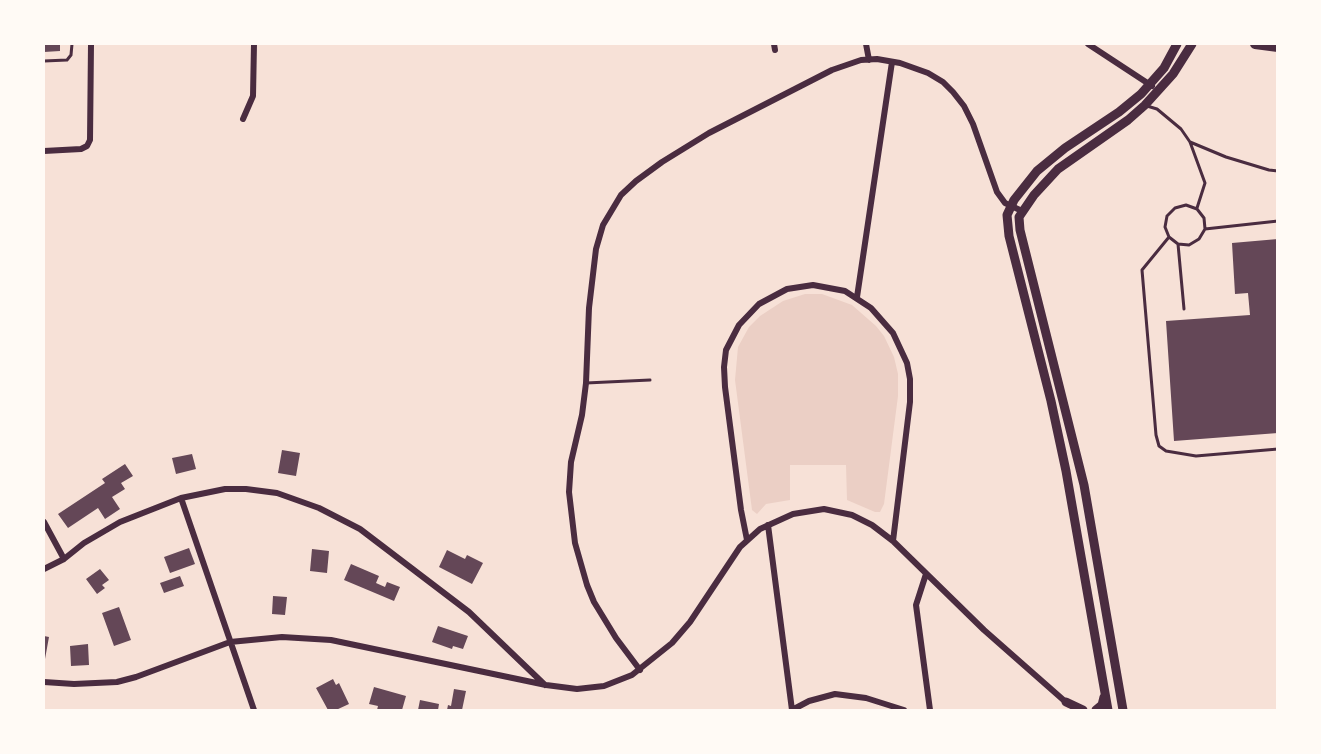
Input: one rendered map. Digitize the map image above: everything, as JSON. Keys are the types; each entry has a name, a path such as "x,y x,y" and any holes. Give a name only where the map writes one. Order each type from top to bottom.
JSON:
{"main road":[{"path":"1108,711 1059,434 1007,226 1009,206 1037,171 1056,155 1119,112 1150,86 1164,68 1177,44"},
{"path":"1123,711 1084,485 1019,226 1019,217 1039,189 1058,169 1128,120 1160,90 1192,44"},
{"path":"1254,44 1278,47"},
{"path":"1096,711 1102,705 1105,691"},
{"path":"1066,702 1083,711"}],"street":[{"path":"44,151 81,150 90,140 91,44"},
{"path":"243,119 253,96 254,44"},
{"path":"866,44 869,60"},
{"path":"1088,44 1150,86 1160,90"},
{"path":"640,670 622,647 594,602 583,575 575,543 570,503 570,476 586,383 589,308 596,249 603,225 621,195 662,162 709,133 820,75 846,64 869,60 892,62 928,73 953,92 964,106 973,124 996,192 1009,206 1023,211"},
{"path":"857,297 892,62"},
{"path":"747,540 724,377 724,360 729,341 752,310 787,289 805,285 844,291 857,297 877,313 893,333 909,371 910,402 893,541"},
{"path":"44,569 64,559 84,543 120,522 181,498 215,490 246,489 287,496 334,514 367,533 448,595 491,632 546,686"},
{"path":"181,498 254,711"},
{"path":"44,682 74,684 117,682 230,642 270,637 318,639 546,686 577,689 604,686 623,680 659,655 680,633 747,540 768,525 804,511 834,510 862,520 893,541 984,630 1075,711"},
{"path":"44,522 64,559"},
{"path":"768,525 792,710 809,701 835,694 867,698 904,711"},
{"path":"926,574 916,606 930,711"}],"lane":[{"path":"44,61 67,60 71,55 72,44"},
{"path":"1145,105 1157,109 1181,129 1190,142 1205,183 1197,209"},
{"path":"1190,142 1226,157 1278,171"},
{"path":"1186,205 1197,209 1204,218 1204,229 1199,239 1189,245 1178,244 1169,237 1165,227 1167,216 1175,208 1186,205"},
{"path":"1204,229 1278,221"},
{"path":"1169,237 1142,270 1156,435 1159,446 1166,451 1196,456 1278,449"},
{"path":"1178,244 1184,309"},
{"path":"586,383 650,380"}],"shaded area":[{"path":"805,294 822,294 852,305 876,326 884,336 894,357 898,374 898,396 884,504 880,512 847,500 846,465 790,465 790,500 766,504 757,514 752,510 735,380 738,347 749,327 760,316 783,301"}],"building":[{"path":"44,44 60,44 60,51 44,52"},
{"path":"1278,239 1278,433 1174,441 1166,321 1250,315 1248,293 1235,294 1232,243"},
{"path":"282,450 300,453 296,476 278,473"},
{"path":"192,454 196,469 176,474 172,458"},
{"path":"125,464 133,476 121,483 125,489 112,497 120,509 105,519 98,508 68,528 58,514 105,483 102,479"},
{"path":"189,548 195,564 170,573 164,557"},
{"path":"312,549 329,551 327,573 310,571"},
{"path":"447,550 465,559 467,555 483,563 472,584 439,567"},
{"path":"351,564 379,576 376,583 385,587 387,582 400,587 394,601 344,580"},
{"path":"100,569 109,580 102,585 105,588 97,594 86,579"},
{"path":"180,576 184,586 164,593 160,583"},
{"path":"273,596 287,597 285,615 272,614"},
{"path":"119,607 131,640 114,646 102,613"},
{"path":"438,626 468,636 463,649 453,646 452,649 432,642"},
{"path":"44,636 49,637 45,659 44,659"},
{"path":"88,644 89,665 71,666 70,646"},
{"path":"333,679 336,685 339,683 349,704 336,710 328,710 316,688"},
{"path":"374,687 406,696 402,710 377,710 378,706 369,704"},
{"path":"454,689 466,691 462,710 447,710 448,705 451,706"},
{"path":"420,700 439,704 438,710 418,710"}]}
